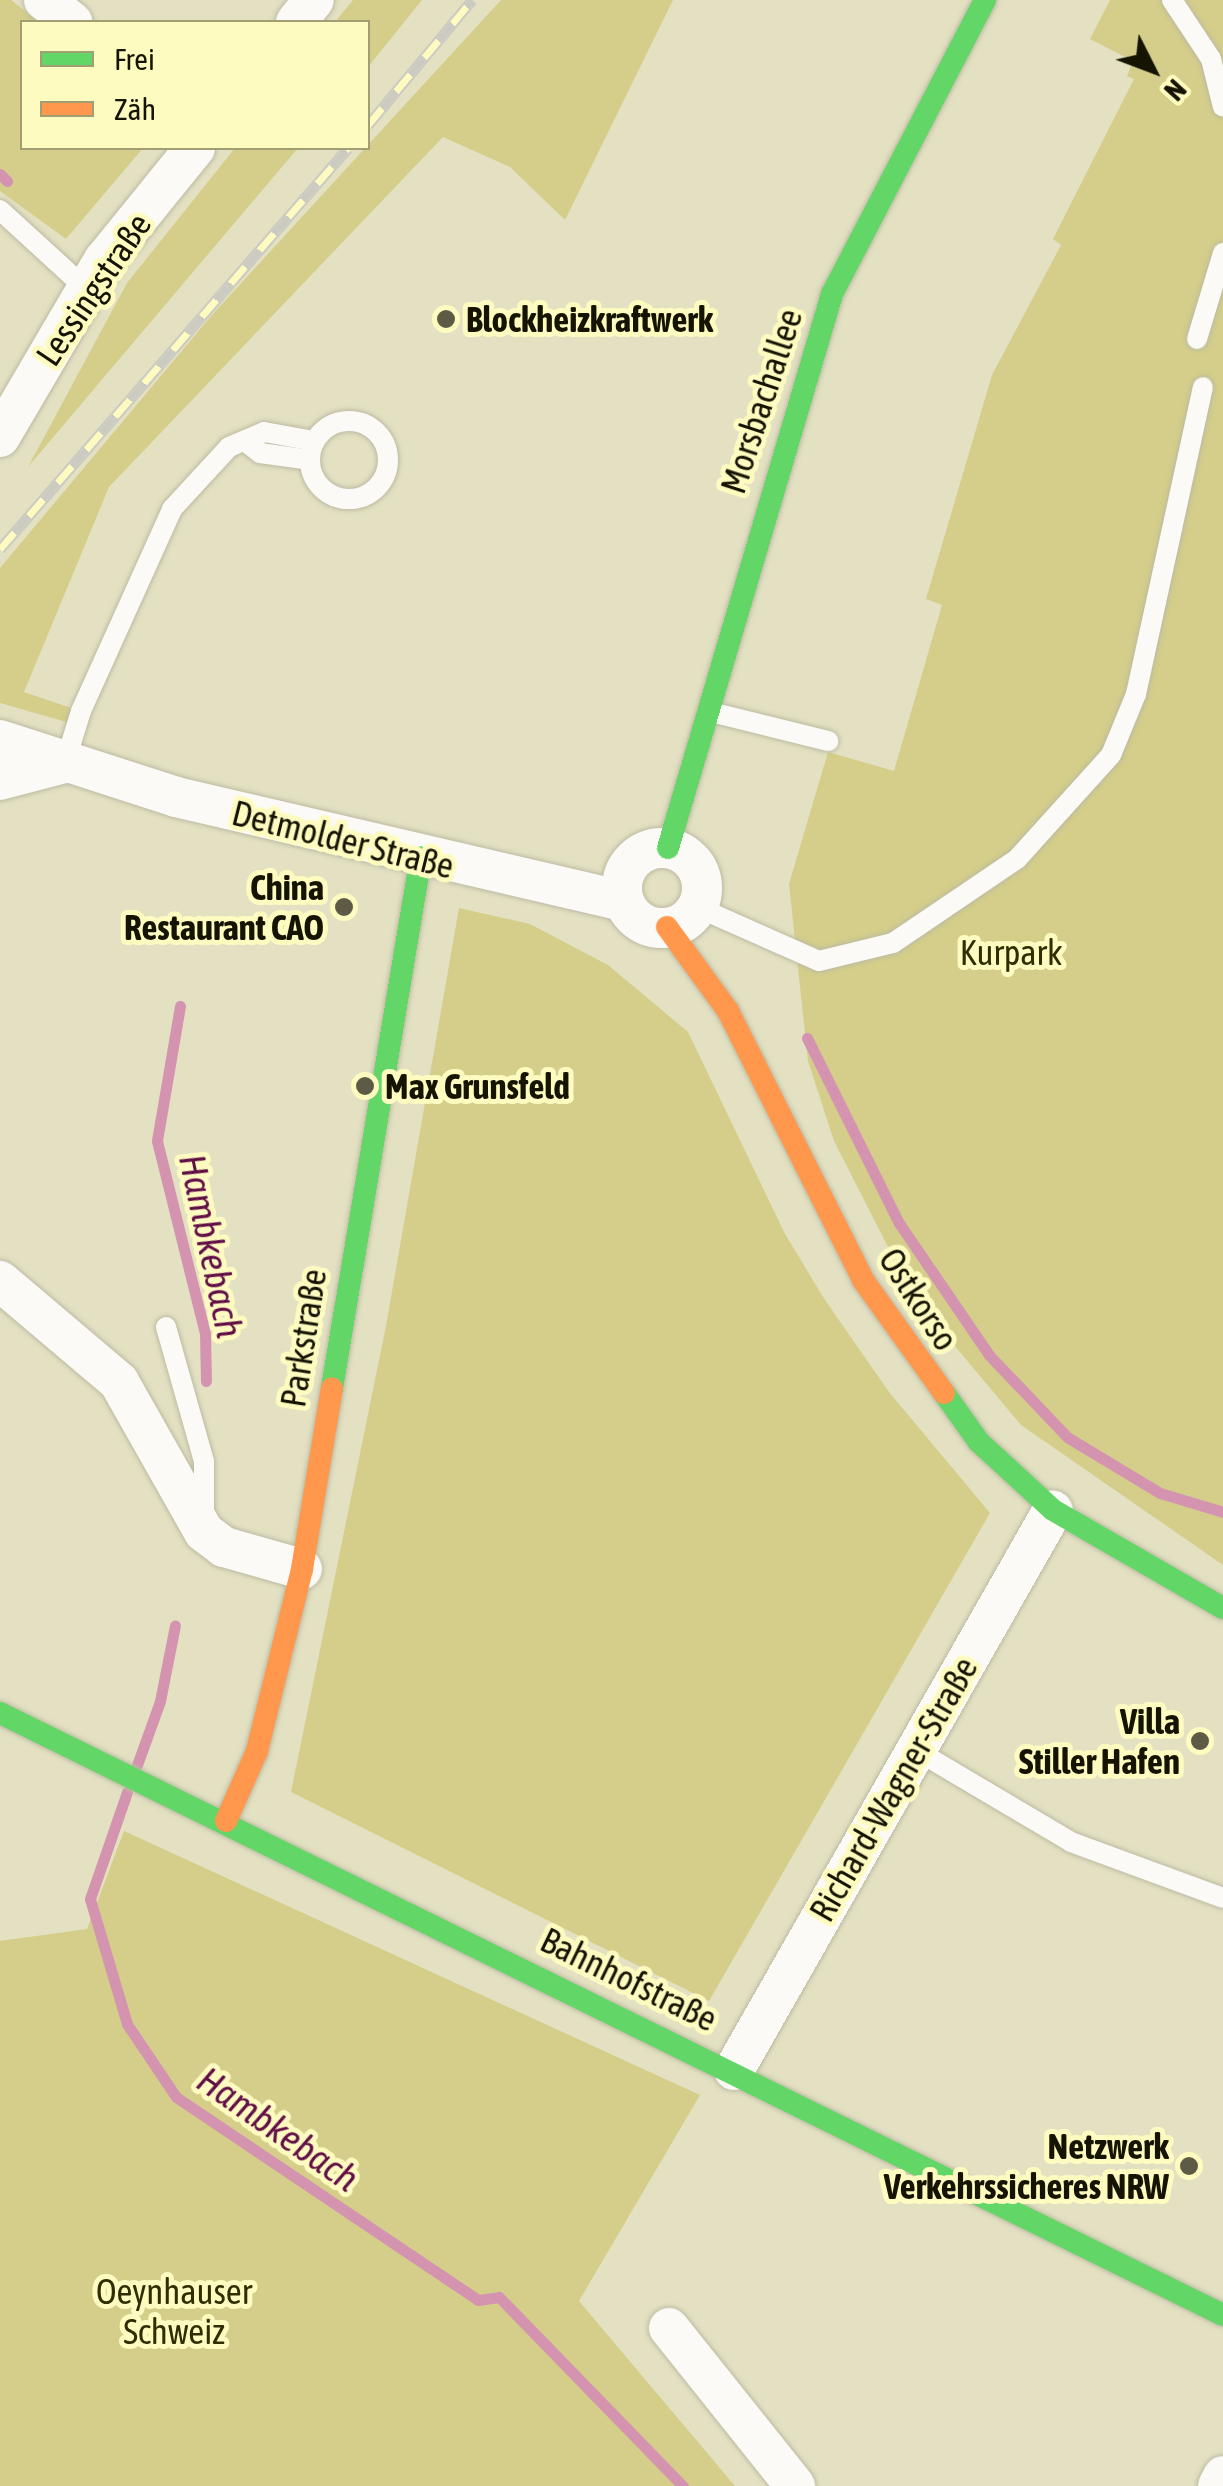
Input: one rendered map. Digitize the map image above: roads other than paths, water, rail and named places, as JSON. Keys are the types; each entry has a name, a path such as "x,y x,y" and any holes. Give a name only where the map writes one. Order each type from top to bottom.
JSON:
{"street":[{"path":"44,0 69,20"},
{"path":"298,20 314,0"},
{"name":"Morsbachallee","path":"668,848 704,710 832,294 985,0"},
{"name":"Lessingstraße","path":"0,437 86,288 193,150"},
{"name":"Detmolder Straße","path":"0,740 65,764 420,857 624,902"},
{"name":"Detmolder Straße","path":"0,780 65,764"},
{"path":"668,848 698,870 682,917 641,922 624,902 623,882 633,861 668,848"},
{"name":"Parkstraße","path":"226,1821 257,1751 302,1569 420,857"},
{"name":"Ostkorso","path":"682,917 802,1168 921,1369 979,1442 1054,1510 1223,1608"},
{"path":"0,1281 119,1382 143,1415 199,1526 224,1547 302,1569"},
{"name":"Richard-Wagner-Straße","path":"734,2070 1054,1510"},
{"name":"Bahnhofstraße","path":"0,1713 734,2070 1223,2315"},
{"path":"668,2328 795,2486"},
{"path":"1218,2486 1223,2476"}],"lane":[{"path":"1172,0 1202,44 1221,86 1223,107"},
{"path":"0,210 86,288"},
{"path":"1198,339 1223,253"},
{"path":"682,917 819,961 893,943 1016,858 1111,755 1136,694 1203,387"},
{"path":"65,764 82,711 172,509 209,464 264,432 312,450"},
{"path":"704,710 828,741"},
{"path":"166,1326 204,1461 199,1526"},
{"path":"914,1749 1071,1842 1223,1898"}],"waterway":[{"name":"Hambkebach","path":"0,174 7,181"},
{"name":"Hambkebach","path":"180,1006 157,1141 205,1334 206,1381"},
{"path":"807,1038 899,1223 989,1355 1067,1437 1160,1493 1223,1512"},
{"name":"Hambkebach","path":"137,1765 160,1701 175,1625"},
{"name":"Hambkebach","path":"127,1792 90,1899 127,2024 176,2097 478,2300 499,2297 683,2486"}],"railway":[{"path":"370,123 472,0"},
{"path":"0,549 346,150"}],"place":[{"name":"Blockheizkraftwerk","path":"446,319"},
{"name":"China Restaurant CAO","path":"344,907"},
{"name":"Max Grunsfeld","path":"365,1086"},
{"name":"Villa Stiller Hafen","path":"1200,1741"},
{"name":"Netzwerk Verkehrssicheres NRW","path":"1189,2166"}],"park label":[{"name":"Kurpark","path":"1011,952"},
{"name":"Oeynhauser Schweiz","path":"174,2311"}]}
